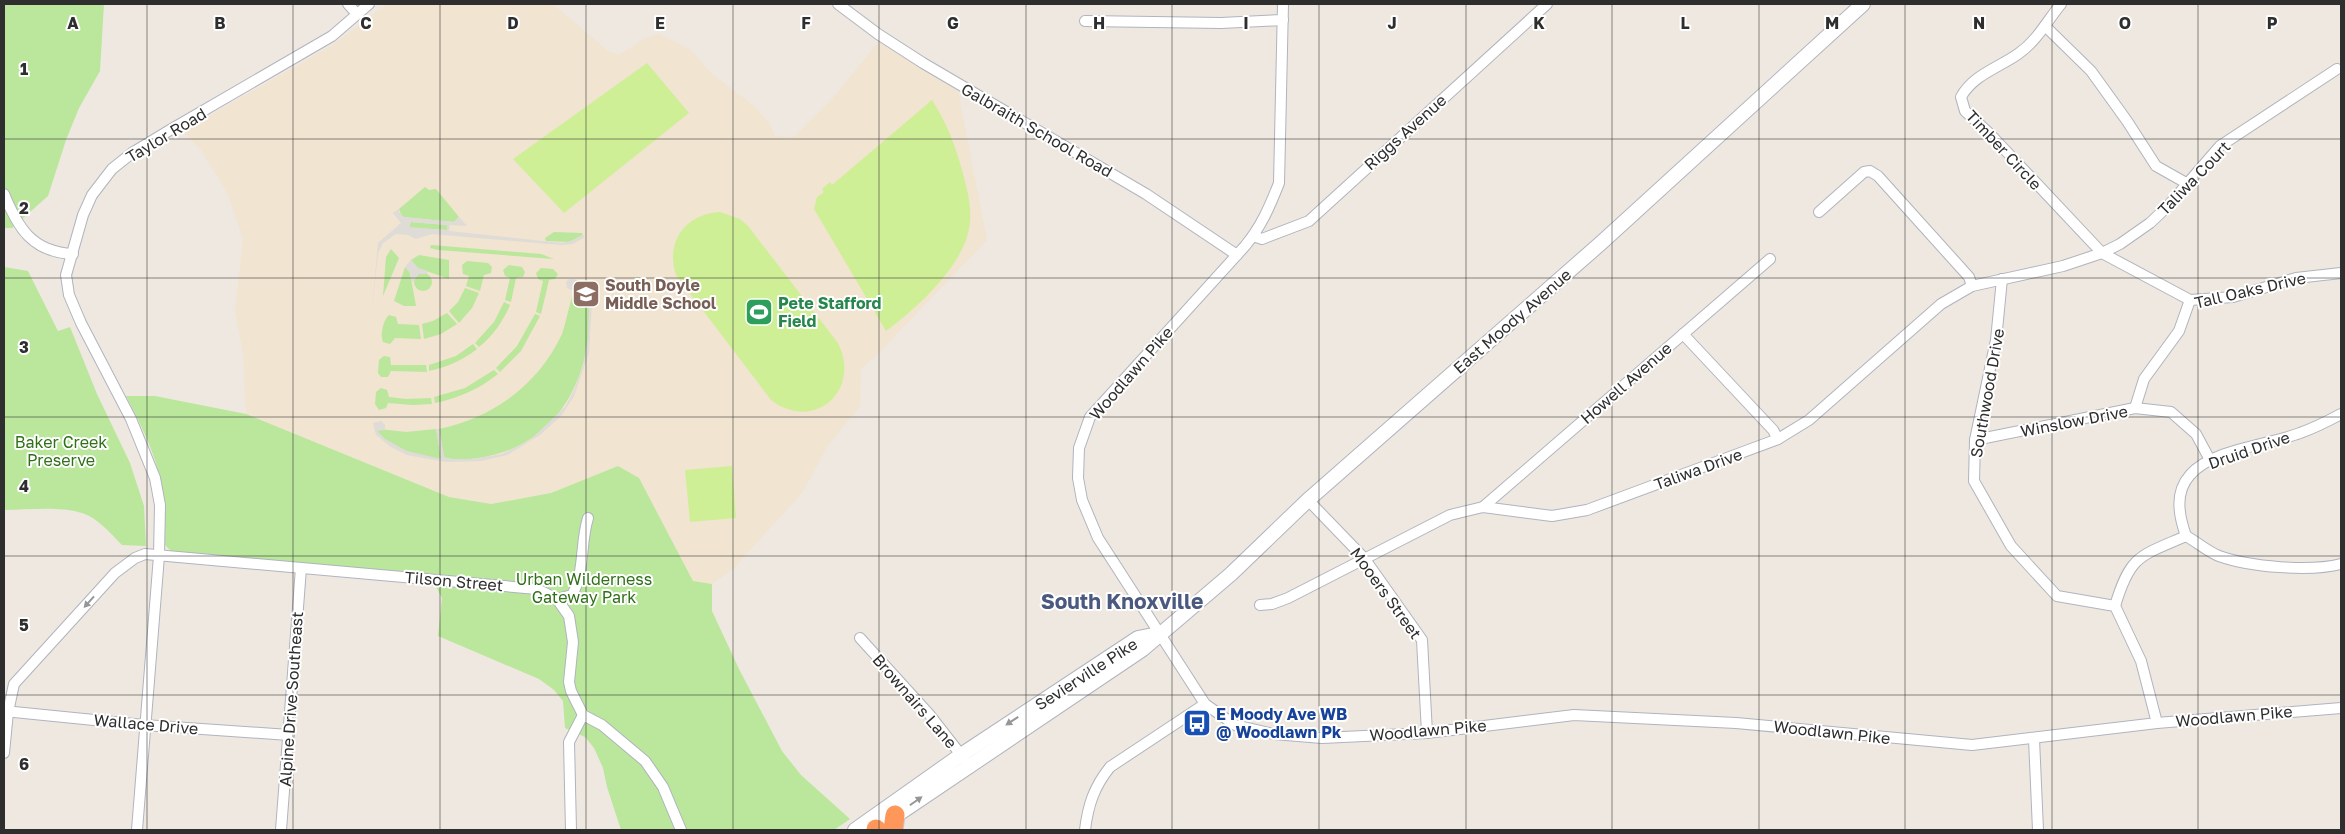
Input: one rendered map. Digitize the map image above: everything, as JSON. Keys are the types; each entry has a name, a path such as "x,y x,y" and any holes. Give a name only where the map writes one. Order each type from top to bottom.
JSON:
{"main road":[{"name":"East Moody Avenue","path":"1158,634 1231,574 1308,500 1601,243 1863,4"},
{"name":"Sevierville Pike","path":"855,830 881,826 965,760 1143,648 1158,634"},
{"name":"Sevierville Pike","path":"881,826 965,760"}],"street":[{"path":"348,4 356,14"},
{"name":"Taylor Road","path":"137,830 159,556 160,505 155,478 131,419 69,295 66,275 83,216 92,195 112,169 132,153 170,130 332,36 369,4"},
{"name":"Galbraith School Road","path":"838,4 878,34 916,58 1146,194 1237,254"},
{"name":"Woodlawn Pike","path":"1283,4 1279,183 1260,226 1090,417 1079,448 1078,478 1082,500 1098,538 1204,704 1235,725 1274,734 1322,738 1428,732 1574,715 1736,722 1972,745 2157,723 2341,708"},
{"name":"Riggs Avenue","path":"1253,236 1262,239 1309,220 1547,4"},
{"name":"Timber Circle","path":"2061,4 2038,37 2018,54 1967,86 1961,97 1965,111 1990,134 2102,253 2190,300"},
{"path":"1085,21 1221,23 1283,20"},
{"path":"2045,26 2091,71 2127,120 2156,166 2188,184"},
{"name":"Taliwa Court","path":"2102,253 2150,223 2188,184 2220,146 2340,66"},
{"path":"1819,212 1864,172 1870,171 1878,176 1969,277 1972,286"},
{"path":"4,194 17,222 28,238 46,248 61,253 73,254"},
{"name":"Taliwa Drive","path":"1260,605 1288,598 1450,515 1483,507 1552,516 1587,510 1778,439 1809,420 1941,304 1972,286 2063,266 2102,253"},
{"name":"Howell Avenue","path":"1483,507 1770,259"},
{"name":"Tall Oaks Drive","path":"2135,408 2144,379 2179,331 2190,300 2233,297 2296,278 2341,272"},
{"name":"Southwood Drive","path":"2002,279 1996,340 1975,440 1974,482 2011,546 2057,596 2115,606"},
{"path":"1683,334 1773,430 1778,439"},
{"name":"Winslow Drive","path":"1975,440 2135,408 2171,412 2196,434 2210,460"},
{"name":"Druid Drive","path":"2186,536 2179,518 2180,494 2190,475 2210,460 2300,433 2341,414"},
{"name":"Mooers Street","path":"1308,500 1364,558 1422,640 1428,732"},
{"path":"588,518 584,532 579,584 572,594 557,599 569,616 573,642 569,682 571,691 583,716 602,725 645,761 663,787 681,830"},
{"path":"2157,723 2141,660 2115,606 2124,577 2140,556 2186,536 2219,556 2268,566 2326,568 2341,564"},
{"name":"Tilson Street","path":"6,712 14,684 122,567 145,554 537,590 557,599"},
{"name":"Alpine Drive Southeast","path":"281,830 301,568"},
{"name":"Brownairs Lane","path":"860,638 929,714 965,760"},
{"path":"1085,830 1091,797 1110,767 1204,704"},
{"path":"4,753 6,712"},
{"name":"Wallace Drive","path":"6,712 289,736"},
{"path":"571,830 569,742 583,716"},
{"path":"2034,739 2038,830"}],"shaded area":[{"name":"South Doyle Middle School","path":"387,4 553,4 608,51 619,55 645,38 659,34 690,49 711,73 754,106 769,123 775,136 794,137 832,99 877,44 880,43 958,91 987,240 878,354 861,369 860,406 829,444 802,493 732,570 712,584 693,581 639,478 618,466 551,493 491,504 449,497 246,414 243,353 235,311 243,239 228,194 201,150 183,131 331,46"},
{"path":"399,209 399,212 404,217 454,222 459,217 467,226 450,225 449,231 562,243 583,235 585,237 573,244 561,245 432,234 416,239 408,235 396,234 383,243 378,253 372,309 378,243 401,223 393,213","holes":["411,222 447,225 447,230 409,227"]},
{"path":"411,260 418,268 428,271 427,274 419,274 412,283 410,273 405,267"},
{"path":"569,279 581,282 592,302 589,353 574,396 561,416 540,435 507,455 481,461 446,462 407,455 391,447 376,435 373,423 381,421 385,425 385,430 377,431 385,439 407,451 441,458 436,429 439,429 444,457 449,459 473,459 502,454 530,440 565,407 583,366 588,339 589,305 581,287 577,287 574,291 567,288 566,282"}],"green space":[{"path":"4,4 104,4 100,71 79,108 66,140 48,196 12,228 4,228"},
{"path":"647,63 689,113 564,213 513,159"},
{"path":"932,100 953,142 966,184 970,214 969,229 965,243 948,272 924,299 886,331 814,209 817,197 824,192 822,189 830,182 832,185"},
{"path":"425,187 429,190 436,189 459,217 454,222 402,217 399,209"},
{"name":"Pete Stafford Field","path":"720,212 740,219 748,226 838,343 844,360 844,376 839,390 830,402 817,409 803,412 787,409 771,400 676,275 673,252 681,232 697,218"},
{"path":"411,222 447,225 447,230 409,228"},
{"path":"554,232 582,233 583,235 569,242 546,241 545,238"},
{"path":"431,245 541,254 554,259 438,250 430,248"},
{"path":"391,249 399,258 383,296 386,257"},
{"path":"419,255 449,260 449,279 418,268 411,260"},
{"path":"467,261 488,263 492,267 491,273 484,275 480,291 466,286 469,276 463,274 462,265"},
{"path":"509,265 522,267 525,272 523,277 516,278 511,302 505,300 510,278 505,276 503,270"},
{"name":"Baker Creek Preserve","path":"4,267 28,271 58,331 70,327 97,394 130,463 144,506 146,546 122,545 99,522 82,513 53,509 4,510"},
{"path":"405,267 410,273 416,306 404,306 394,301"},
{"path":"541,268 553,269 558,274 555,279 549,280 541,314 536,312 543,281 538,279 536,273"},
{"path":"423,273 429,276 432,282 429,288 423,291 417,288 414,282 417,276"},
{"path":"577,287 581,287 585,293 589,307 590,328 583,364 576,385 566,403 538,433 521,445 501,453 478,458 452,459 444,457 439,429 478,417 496,407 527,383 541,368 562,334 572,296"},
{"path":"465,288 479,293 472,308 459,323 449,311 458,302"},
{"path":"504,302 510,305 504,317 493,333 479,347 475,343 494,322"},
{"path":"447,313 457,324 441,334 424,339 422,324 433,321"},
{"path":"535,314 540,316 521,351 500,372 496,368 517,346"},
{"path":"389,315 396,317 398,324 419,325 421,339 395,338 390,344 383,342 383,328 385,320"},
{"path":"473,344 477,349 466,357 429,371 429,365 456,356"},
{"path":"384,356 390,357 391,365 426,365 427,372 391,371 388,377 381,377 378,373 379,360"},
{"path":"494,370 498,374 476,388 460,396 435,403 434,397 465,388"},
{"path":"381,388 387,390 389,397 406,399 431,398 432,404 388,403 386,408 379,410 375,404 376,392"},
{"name":"Urban Wilderness Gateway Park","path":"126,396 155,396 246,414 449,497 491,504 551,493 618,466 639,478 693,581 712,584 712,611 739,669 782,751 801,775 850,819 834,830 621,830 603,768 594,748 585,737 565,728 563,701 554,690 539,679 438,636 442,598 434,583 171,562 172,552 165,545 164,502 157,467 145,434"},
{"path":"379,429 406,432 436,429 441,458 415,455 397,448 382,437 377,431"},
{"path":"732,466 736,518 690,522 685,470"}],"place":[{"name":"South Doyle Middle School","path":"586,294"},
{"name":"Pete Stafford Field","path":"759,312"},
{"name":"E Moody Ave WB @ Woodlawn Pk","path":"1197,723"}],"district":[{"name":"South Knoxville","path":"1122,602"}]}
